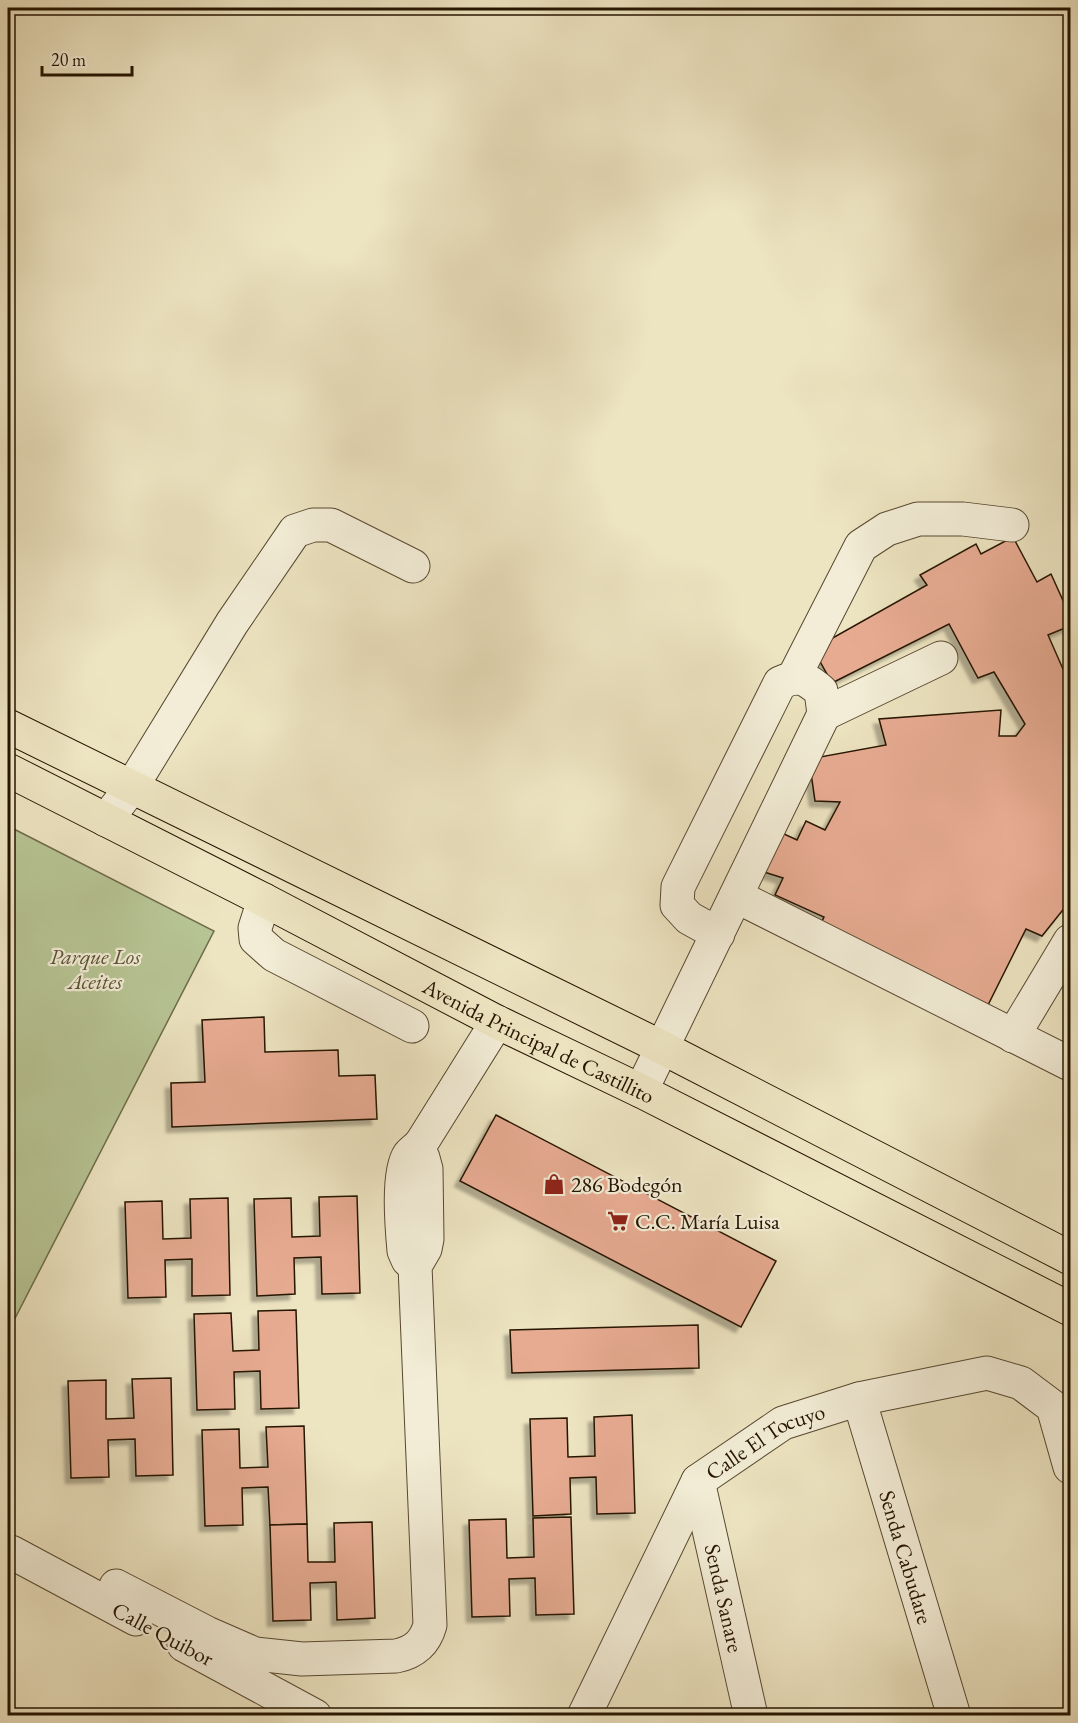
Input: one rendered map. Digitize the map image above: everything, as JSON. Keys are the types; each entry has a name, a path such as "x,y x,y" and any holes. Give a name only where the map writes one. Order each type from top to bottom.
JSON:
{"main road":[{"path":"8,726 663,1048 1071,1258"},
{"name":"Avenida Principal de Castillito","path":"8,770 497,1022 641,1091 1071,1309"}],"street":[{"path":"794,677 861,546 886,529 918,519 963,519 1012,525"},
{"path":"106,820 131,788 232,623 295,531 313,525 331,525 413,566"},
{"path":"824,714 941,658"},
{"path":"641,1091 663,1048 718,934 736,896 824,714 821,691 807,680 794,677 780,683 678,887 677,905 689,918 718,934"},
{"path":"736,896 1013,1036 1068,1056"},
{"path":"264,900 255,928 256,939 274,955 412,1026"},
{"path":"1013,1036 1071,942"},
{"path":"116,1586 207,1633 255,1654 302,1659 396,1656 407,1654 424,1640 430,1625 415,1266 425,1249 427,1239 426,1169 417,1149 497,1022"},
{"name":"Calle El Tocuyo","path":"584,1716 698,1481 783,1423 859,1399 987,1373 1021,1383 1053,1407 1071,1467"},
{"name":"Senda Cabudare","path":"859,1399 954,1716"},
{"name":"Senda Sanare","path":"698,1481 751,1716"},
{"name":"Calle Quibor","path":"9,1553 315,1716"}],"green space":[{"name":"Parque Los Aceites","path":"8,826 214,931 8,1332"}],"building":[{"path":"1013,537 1037,582 1051,574 1070,616 1070,626 1048,635 1070,685 1070,901 1042,936 1026,929 986,1009 819,927 824,917 775,895 783,878 764,872 782,833 797,840 806,821 825,830 840,802 815,801 809,759 886,745 879,719 1001,710 999,736 1016,736 1025,724 994,672 978,678 949,624 832,683 813,649 927,585 920,575 976,544 981,554"},
{"path":"264,1017 265,1052 338,1050 339,1076 375,1075 377,1119 172,1127 171,1083 205,1082 202,1020"},
{"name":"C.C. María Luisa","path":"496,1115 776,1261 741,1327 460,1181"},
{"path":"357,1196 360,1293 322,1294 321,1257 294,1258 295,1294 257,1296 254,1199 291,1198 292,1237 320,1236 319,1197"},
{"path":"228,1198 230,1295 192,1296 192,1259 165,1260 166,1297 128,1298 125,1202 162,1201 163,1239 191,1238 190,1199"},
{"path":"296,1310 299,1408 261,1409 260,1371 234,1372 235,1409 197,1410 194,1314 231,1313 233,1351 259,1350 258,1311"},
{"path":"698,1325 699,1368 512,1373 510,1330"},
{"path":"171,1378 173,1475 136,1476 135,1439 108,1440 109,1477 71,1478 68,1381 106,1380 106,1419 134,1418 132,1379"},
{"path":"632,1415 635,1513 597,1514 596,1477 570,1478 571,1514 533,1516 530,1419 567,1418 568,1457 595,1456 594,1417"},
{"path":"304,1426 307,1524 270,1525 268,1487 242,1488 243,1525 205,1526 202,1430 239,1429 240,1468 268,1467 266,1427"},
{"path":"571,1517 574,1614 536,1615 535,1578 509,1579 510,1616 472,1617 469,1520 506,1519 507,1558 534,1557 533,1518"},
{"path":"372,1522 375,1618 337,1620 336,1582 310,1583 311,1620 273,1621 270,1525 307,1524 308,1562 335,1562 334,1523"}],"place":[{"name":"286 Bodegón","path":"554,1184"},
{"name":"C.C. María Luisa","path":"618,1221"}]}
